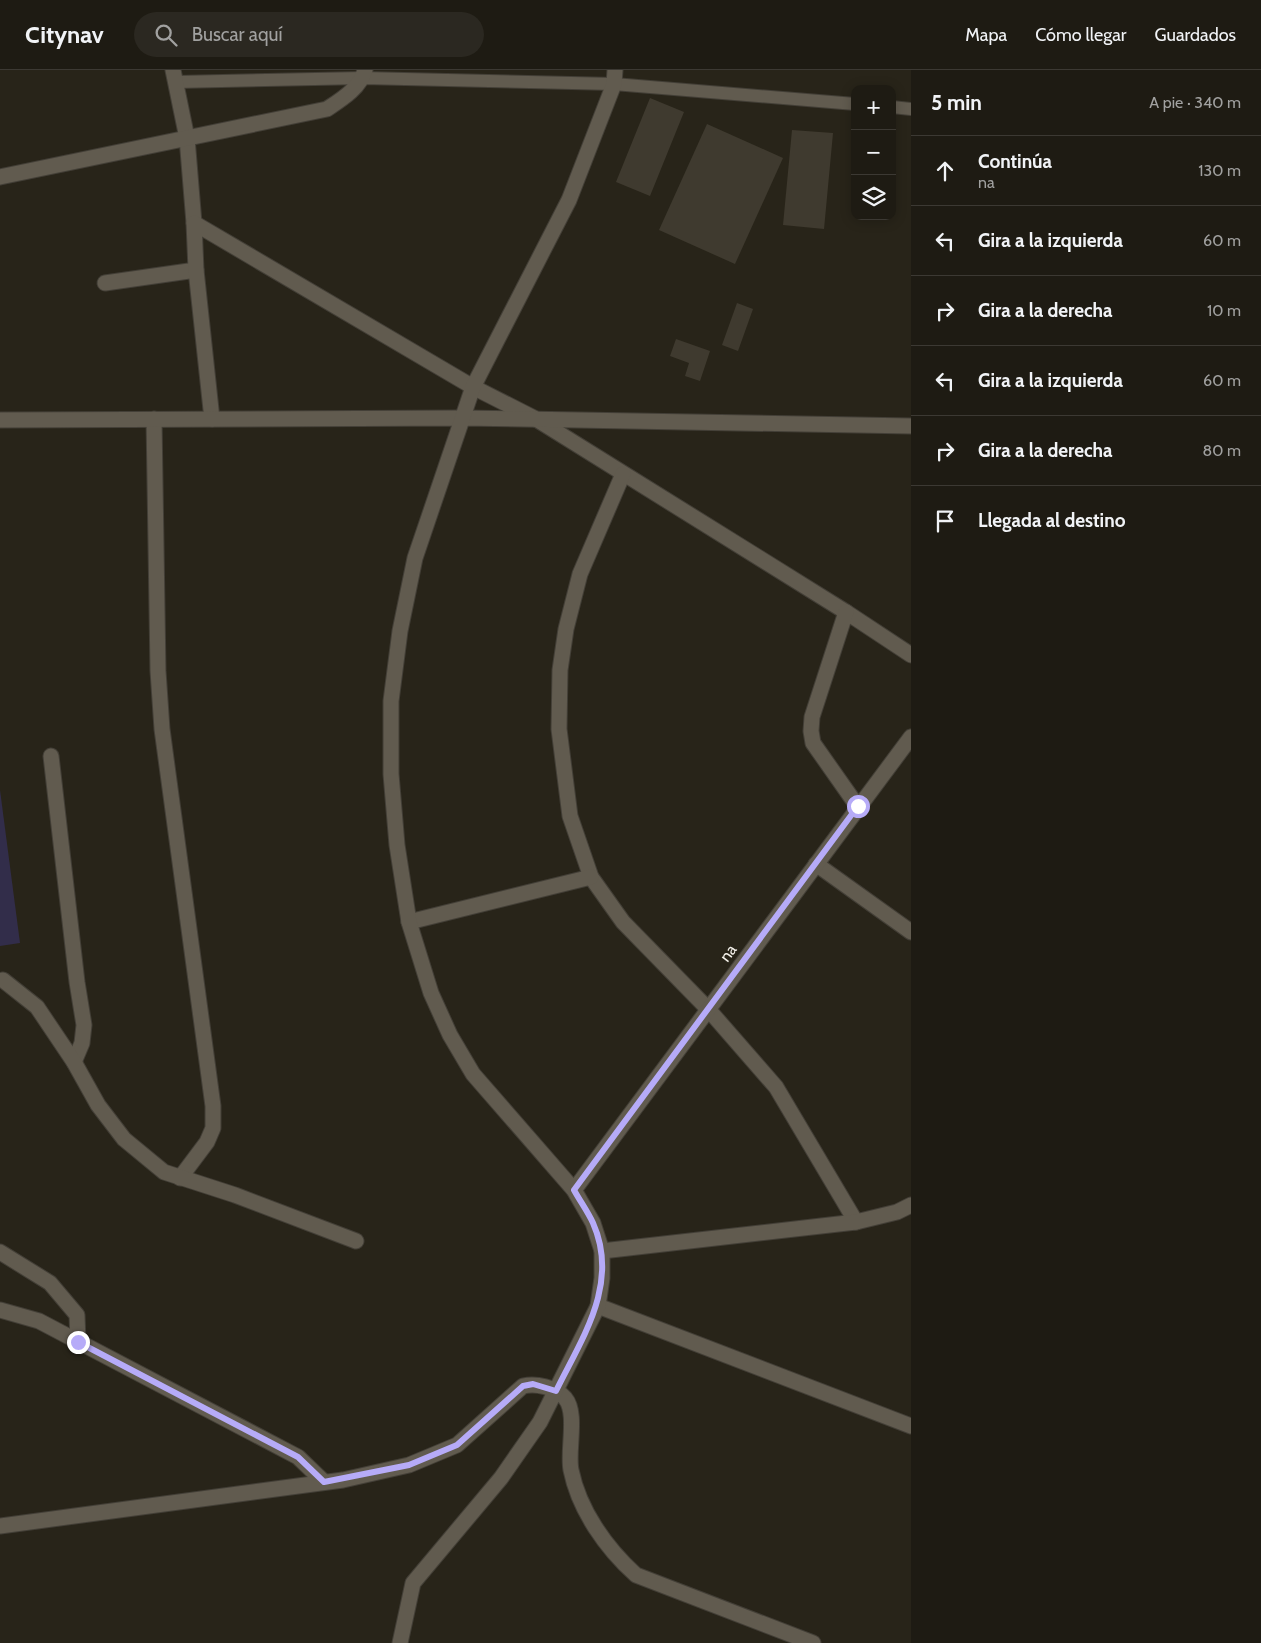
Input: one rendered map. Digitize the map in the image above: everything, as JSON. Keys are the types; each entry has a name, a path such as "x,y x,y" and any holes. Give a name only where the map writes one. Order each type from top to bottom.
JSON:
{"street":[{"path":"0,178 328,109 346,96 364,74"},
{"path":"175,76 187,138 196,270 212,419"},
{"path":"400,1643 413,1583 501,1478 540,1422 598,1306 602,1278 602,1251 593,1223 574,1190 474,1074 450,1035 431,992 409,922 396,836 392,774 391,701 400,631 415,558 474,387 569,200 614,77"},
{"path":"194,223 474,387 536,419 846,612 911,655"},
{"path":"105,283 196,270"},
{"path":"0,420 463,418 911,426"},
{"path":"154,419 158,671 162,729 213,1106 214,1128 207,1142 180,1178"},
{"path":"623,474 580,574 566,629 560,670 559,729 570,816 591,877 623,922 708,1009 776,1087 856,1222"},
{"path":"846,612 812,717 811,731 813,743 858,806"},
{"name":"na","path":"574,1190 911,737"},
{"path":"52,756 77,982 84,1025 82,1043 74,1062"},
{"path":"816,864 911,932"},
{"path":"409,922 591,877"},
{"path":"3,980 37,1007 74,1062 98,1105 124,1139 164,1172 235,1195 356,1241"},
{"path":"602,1251 856,1222 898,1212 911,1205"},
{"path":"0,1252 50,1283 77,1315 78,1342"},
{"path":"598,1306 911,1426"},
{"path":"0,1310 39,1321 298,1457 324,1482"},
{"path":"0,1526 324,1482 409,1465 457,1445 523,1386 533,1384 556,1391 566,1399 571,1414 571,1469 584,1508 614,1555 636,1575 812,1643"}],"lane":[{"path":"175,76 364,74 614,77 851,104"},
{"path":"896,107 911,109"}],"shaded area":[{"path":"0,790 20,943 0,946"}],"building":[{"path":"650,98 684,112 650,196 616,182"},
{"path":"707,124 783,158 735,264 659,230"},
{"path":"792,130 833,133 824,229 783,225"},
{"path":"737,303 753,309 738,351 722,345"},
{"path":"676,339 710,351 700,381 685,376 689,363 670,356"}],"route":[{"path":"78,1342 298,1457 324,1482 343,1480 409,1465 457,1445 523,1386 533,1384 556,1391 598,1306 602,1278 602,1251 593,1223 574,1190 858,806"}]}
